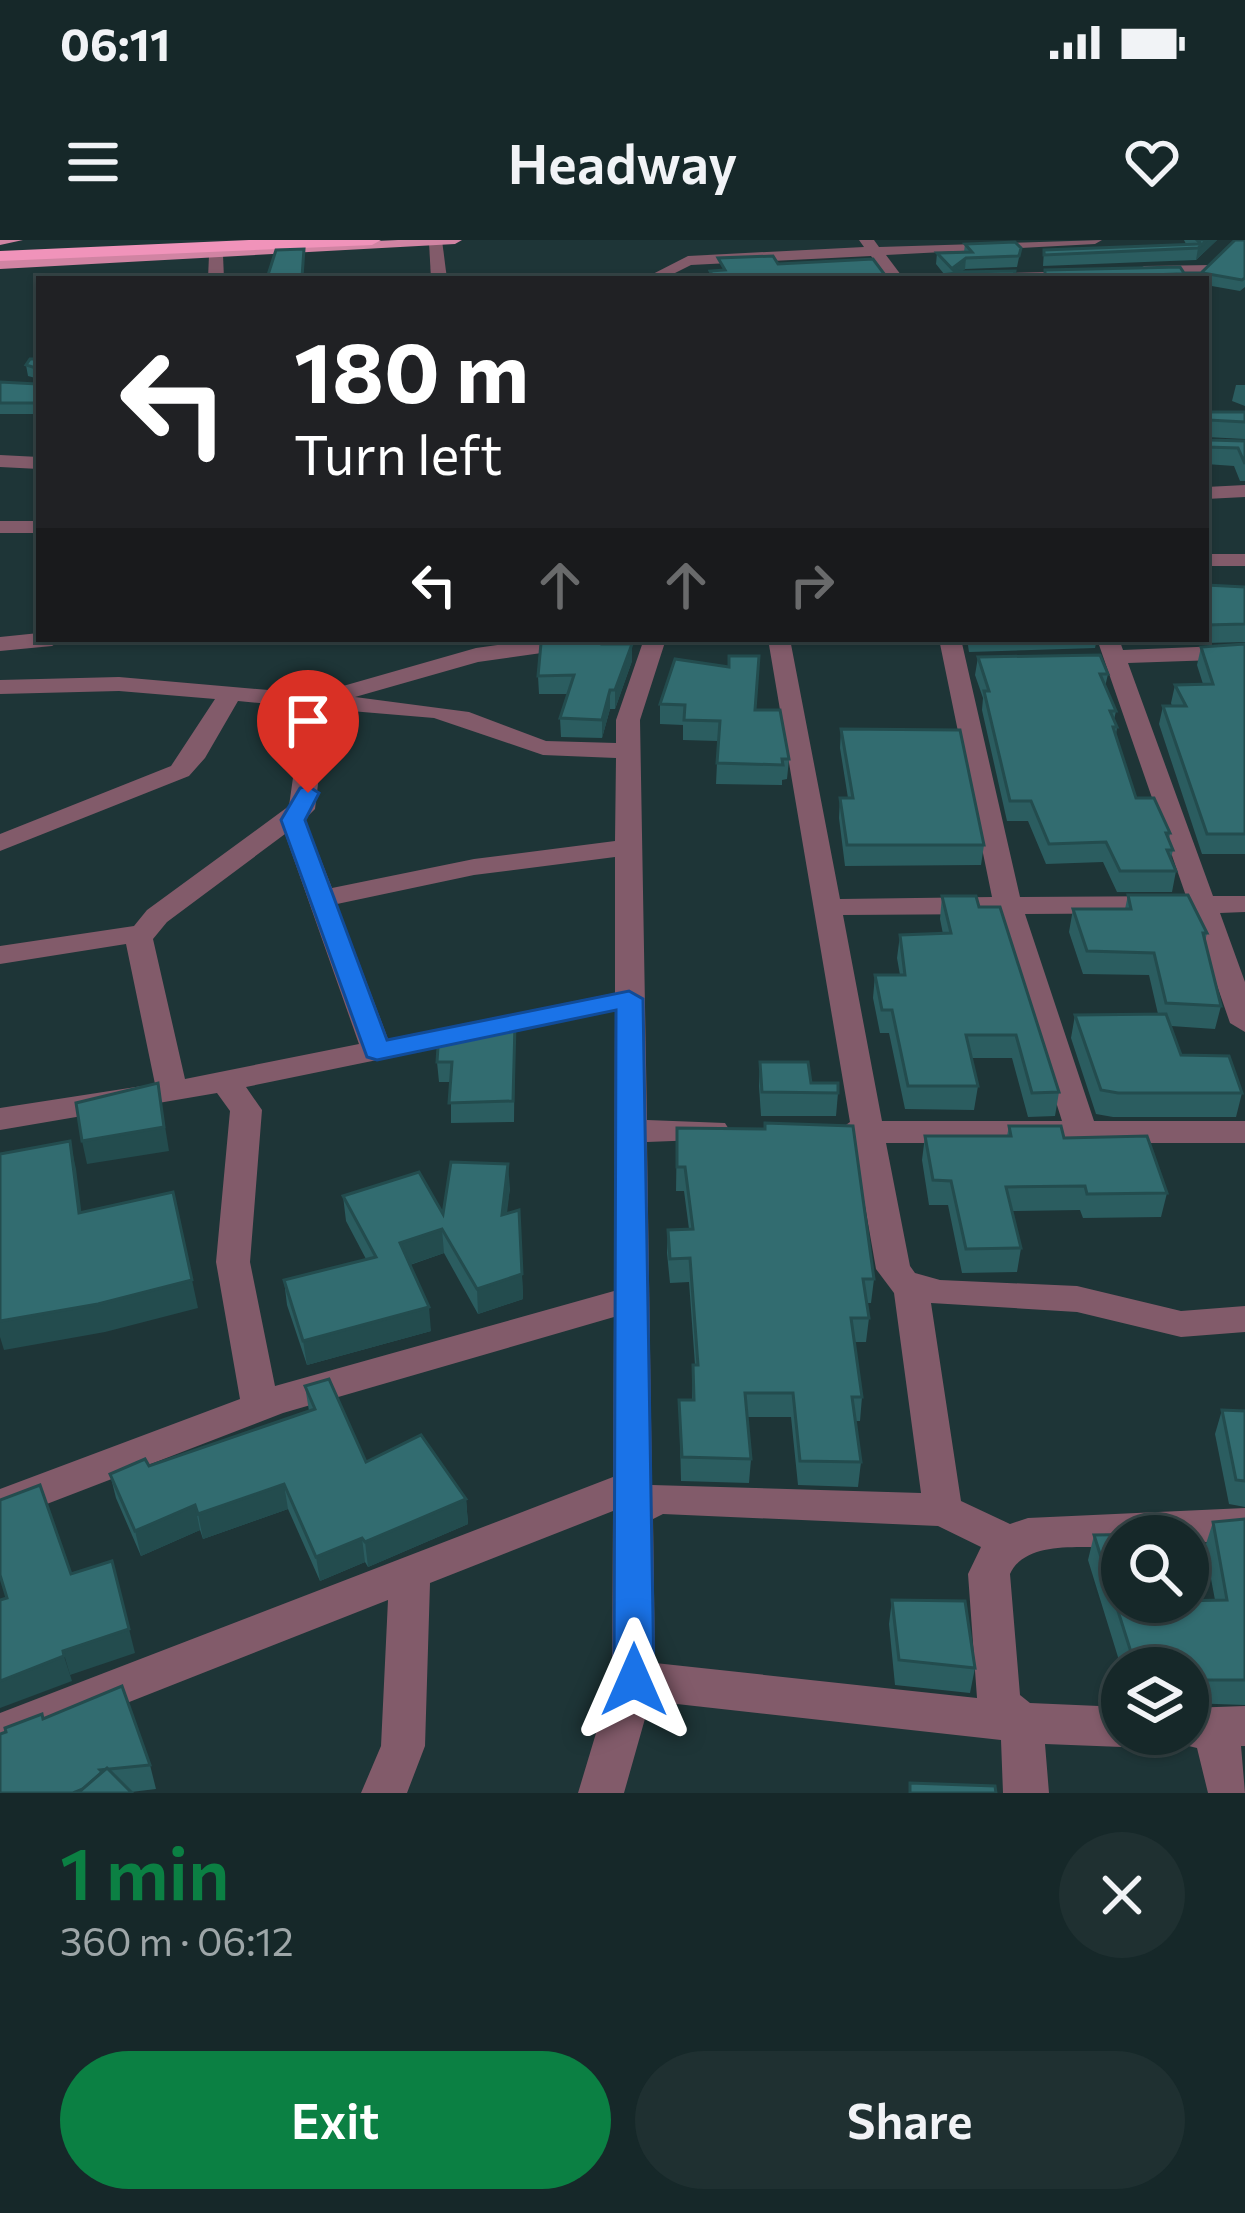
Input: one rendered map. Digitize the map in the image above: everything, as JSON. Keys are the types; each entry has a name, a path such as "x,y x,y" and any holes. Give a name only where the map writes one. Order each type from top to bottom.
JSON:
{"highway":[{"path":"1,258 372,240"},
{"path":"1,258 217,248"}],"main road":[{"path":"1,258 16,240"},
{"path":"217,248 455,240"}],"street":[{"path":"657,276 688,261 870,245 1095,240"},
{"path":"436,242 439,276"},
{"path":"870,245 894,276"},
{"path":"1119,272 1213,262 1194,276"},
{"path":"1030,276 1097,273"},
{"path":"0,461 36,463"},
{"path":"1209,493 1245,491"},
{"path":"0,527 36,527"},
{"path":"1209,560 1245,560"},
{"path":"0,644 36,641"},
{"path":"316,701 490,651 566,642"},
{"path":"601,1793 634,1680 628,720 654,642"},
{"path":"779,642 893,1269 911,1287 944,1510"},
{"path":"1245,652 1108,655 1245,1023"},
{"path":"961,655 1008,906 1082,1132"},
{"path":"0,687 119,684 452,714 542,748 628,751"},
{"path":"0,843 180,771 193,758 231,694"},
{"path":"172,1092 138,950 142,933 157,916 293,820 308,793 316,701"},
{"path":"293,820 377,1051"},
{"path":"321,899 474,867 629,847"},
{"path":"826,908 1245,904"},
{"path":"0,955 142,933"},
{"path":"0,1119 225,1082 629,999"},
{"path":"225,1082 246,1110 233,1262 260,1406"},
{"path":"630,1131 750,1131"},
{"path":"822,1132 1245,1132"},
{"path":"903,1282 940,1293 1077,1299 1181,1324 1245,1319"},
{"path":"0,1506 260,1406 632,1299"},
{"path":"0,1732 410,1573 633,1498 944,1510 1008,1541"},
{"path":"1026,1793 1022,1723 999,1705 989,1574 995,1555 1008,1541 1028,1535 1245,1525"},
{"path":"384,1793 403,1746 410,1573"},
{"path":"634,1680 1022,1723 1101,1726"},
{"path":"1216,1727 1231,1793"}],"building":[{"path":"1197,240 1207,240 1198,248 1044,255 1044,250 1201,244"},
{"path":"1235,240 1245,240 1242,280 1203,273 1045,276 1045,270 1180,267 1184,273 1201,273"},
{"path":"1015,242 1021,248 1019,256 966,258 954,267 958,272 1015,271 1014,276 950,276 956,273 937,253 972,252 965,244"},
{"path":"304,249 302,276 268,276 276,250"},
{"path":"773,256 778,264 873,259 886,276 712,276 710,271 725,270 718,258"},
{"path":"0,382 36,384 36,403 0,403"},
{"path":"1209,412 1245,412 1245,422 1209,420"},
{"path":"1209,440 1245,441 1245,464 1238,448 1209,447"},
{"path":"1209,585 1245,587 1245,624 1209,625"},
{"path":"541,643 632,644 602,720 560,718 574,675 538,676"},
{"path":"1245,644 1245,834 1207,834 1163,706 1186,706 1175,685 1213,684 1201,647"},
{"path":"1100,655 1108,674 1100,674 1116,711 1110,711 1117,727 1113,727 1136,798 1154,798 1170,833 1166,833 1173,850 1167,850 1176,871 1120,871 1106,842 1049,844 1031,801 1010,801 978,657"},
{"path":"729,656 759,656 755,710 780,710 789,759 782,759 783,765 717,763 720,721 684,720 685,705 660,704 675,659 729,667"},
{"path":"841,729 960,730 984,845 847,845 840,798 853,798"},
{"path":"1128,895 1188,895 1207,933 1203,933 1221,1006 1166,1003 1154,953 1087,951 1073,909 1131,909"},
{"path":"942,896 976,896 979,907 1000,907 1059,1092 1032,1093 1016,1035 966,1035 978,1086 908,1086 892,1010 882,1010 875,975 905,975 900,935 951,933"},
{"path":"1166,1014 1181,1055 1229,1056 1242,1093 1101,1090 1075,1015"},
{"path":"515,1024 513,1101 449,1103 452,1062 437,1062 439,1031"},
{"path":"760,1062 808,1062 811,1083 838,1083 838,1093 762,1092"},
{"path":"158,1083 164,1127 82,1141 76,1103"},
{"path":"765,1123 853,1126 874,1279 863,1279 869,1318 851,1318 862,1397 852,1397 861,1462 800,1461 793,1393 745,1393 751,1459 682,1457 679,1400 694,1400 693,1365 698,1365 690,1258 670,1259 668,1230 693,1229 685,1167 677,1167 677,1128 765,1129"},
{"path":"1009,1126 1061,1126 1064,1138 1147,1136 1167,1193 1087,1194 1085,1186 1006,1187 1021,1248 966,1249 951,1181 933,1180 925,1136 1011,1136"},
{"path":"70,1141 79,1213 173,1192 192,1280 98,1304 0,1321 0,1154"},
{"path":"451,1162 508,1164 502,1215 519,1210 522,1274 477,1289 442,1229 400,1243 429,1307 303,1341 284,1280 376,1257 343,1196 419,1172 443,1214"},
{"path":"329,1379 366,1462 421,1435 466,1499 365,1542 362,1538 316,1557 284,1484 198,1514 195,1505 135,1531 110,1474 145,1459 149,1466 315,1409 305,1386"},
{"path":"1222,1410 1245,1411 1245,1481 1236,1480"},
{"path":"40,1485 71,1574 112,1561 129,1629 63,1651 64,1656 0,1681 0,1600 7,1598 0,1575 0,1500"},
{"path":"1245,1519 1245,1680 1209,1680 1209,1647 1129,1647 1122,1623 1209,1623 1209,1600 1227,1600 1213,1522"},
{"path":"892,1600 965,1601 975,1668 899,1660"},
{"path":"122,1686 150,1765 100,1770 73,1793 0,1793 0,1734 5,1728 42,1714 43,1719"},
{"path":"107,1768 132,1793 78,1793"},
{"path":"910,1783 995,1786 996,1793 910,1793"}],"route":[{"path":"308,793 293,820 377,1051 629,999 634,1680"}]}
